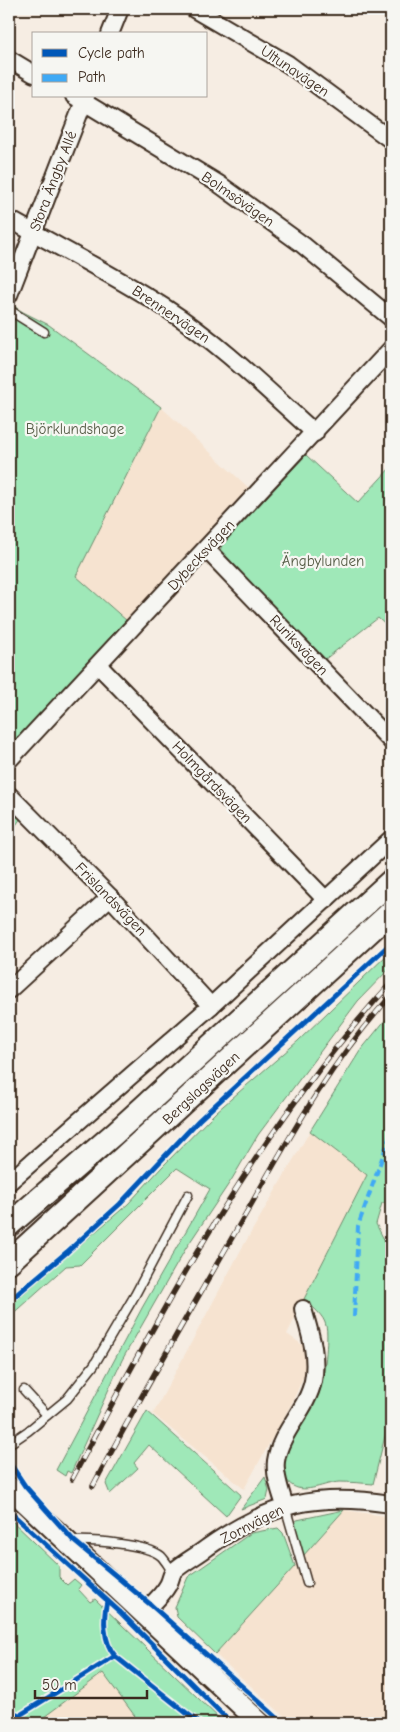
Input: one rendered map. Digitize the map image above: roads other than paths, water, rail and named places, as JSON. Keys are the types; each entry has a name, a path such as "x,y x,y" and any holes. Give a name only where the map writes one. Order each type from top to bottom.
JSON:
{"main road":[{"name":"Bergslagsvägen","path":"9,1225 115,1133 391,881"},
{"name":"Bergslagsvägen","path":"9,1262 391,912"},
{"path":"9,1237 45,1206 60,1181"}],"street":[{"path":"111,32 120,9"},
{"name":"Ultunavägen","path":"194,9 288,64 391,140"},
{"path":"9,59 32,73"},
{"name":"Stora Ängby Allé","path":"9,294 81,98"},
{"name":"Bolmsövägen","path":"81,98 219,184 303,245 391,318"},
{"name":"Brennervägen","path":"9,219 112,275 168,310 217,345 315,433"},
{"name":"Dybecksvägen","path":"9,760 315,433 391,349"},
{"name":"Ruriksvägen","path":"206,549 391,741"},
{"name":"Holmgårdsvägen","path":"98,665 326,900"},
{"name":"Frislandsvägen","path":"9,795 110,896 211,1006"},
{"path":"9,1182 211,1006 391,839"},
{"path":"9,990 110,896"},
{"path":"285,1506 278,1480 276,1461 284,1440 310,1392 314,1379 315,1352 303,1309"},
{"path":"9,1487 260,1723"},
{"name":"Zornvägen","path":"143,1613 158,1599 173,1572 221,1538 265,1514 285,1506 336,1499 391,1504"}],"lane":[{"path":"9,310 44,332"},
{"path":"9,1444 67,1399 94,1365 135,1295 188,1195"},
{"path":"24,1390 47,1415"},
{"path":"285,1506 307,1583"},
{"path":"66,1542 89,1541 145,1548 161,1556 173,1572"}],"railway":[{"path":"72,1479 178,1284 216,1220 298,1098 343,1039 391,983"},
{"path":"93,1486 289,1138 347,1050 391,996"}],"park label":[{"name":"Björklundshage","path":"75,429"},
{"name":"Ängbylunden","path":"323,561"}]}
